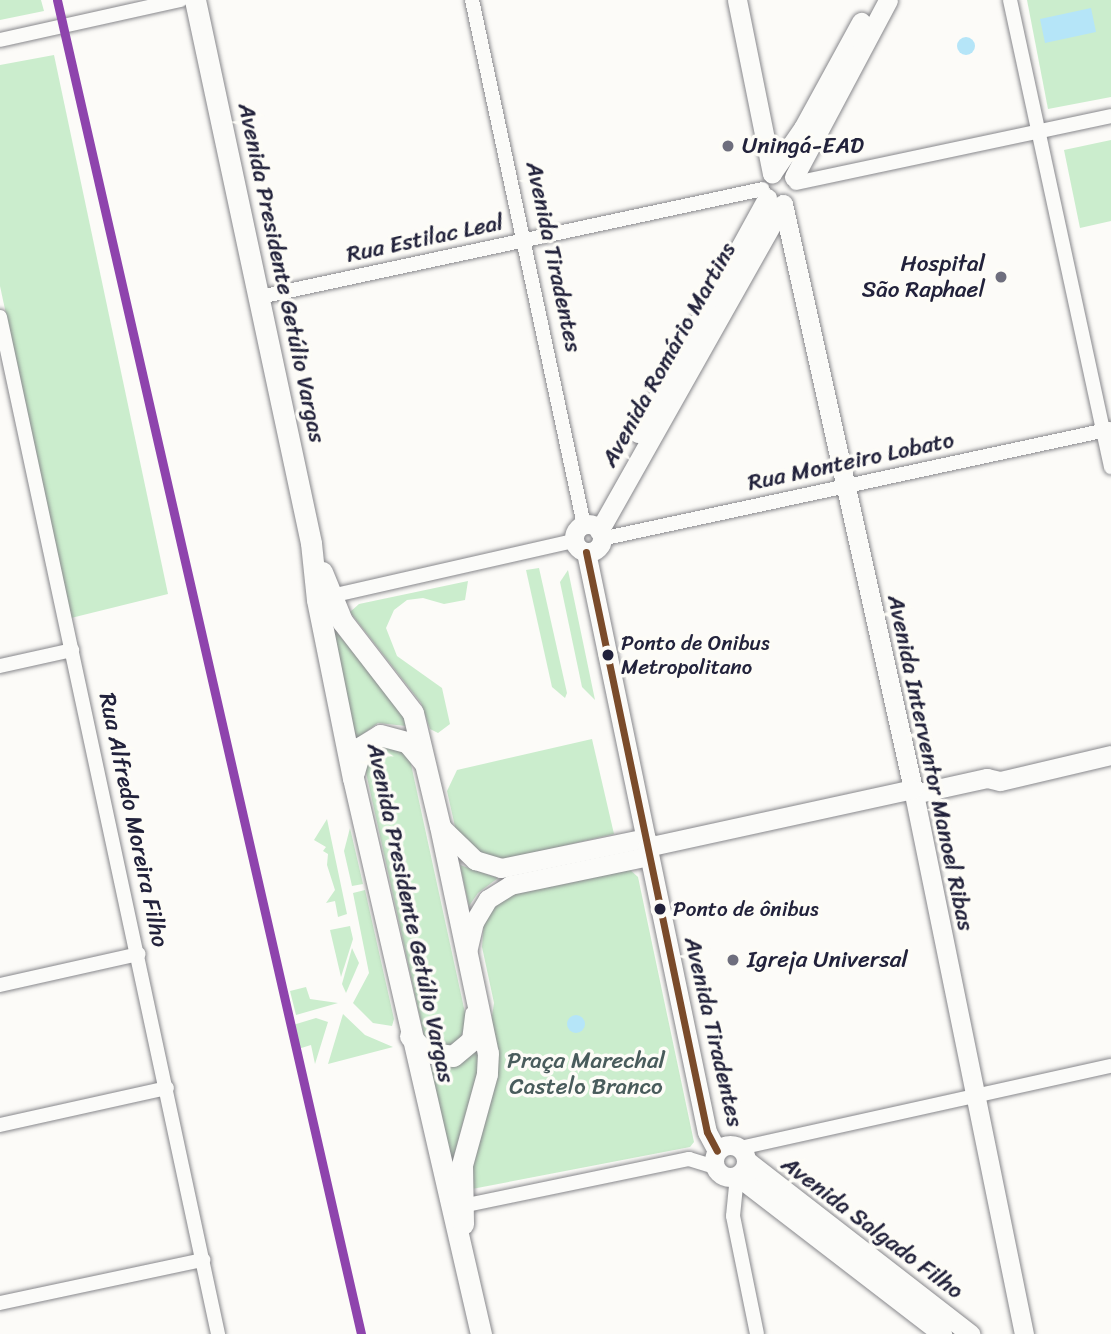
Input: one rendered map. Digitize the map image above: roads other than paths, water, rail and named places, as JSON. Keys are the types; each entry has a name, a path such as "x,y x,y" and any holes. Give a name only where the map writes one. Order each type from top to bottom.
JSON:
{"main road":[{"name":"Avenida Presidente Getúlio Vargas","path":"195,0 314,556 317,600 353,778 410,1036 481,1334"},
{"name":"Avenida Presidente Getúlio Vargas","path":"314,556 352,637 412,713 440,825 488,1064 462,1165 462,1206 468,1278"},
{"path":"353,778 361,747 380,735 407,742 427,767"},
{"path":"410,1036 432,1056 453,1056 467,1046 476,1029 473,980"}],"street":[{"path":"0,40 181,0"},
{"name":"Avenida Tiradentes","path":"472,0 589,535 648,847 707,1132 717,1159"},
{"name":"Avenida Interventor Manoel Ribas","path":"737,0 771,191 844,487 914,792 973,1094 1024,1334"},
{"name":"Avenida Romário Martins","path":"771,191 789,201 795,180 864,31 873,0"},
{"name":"Avenida Romário Martins","path":"589,535 667,395 803,128 864,31 888,0"},
{"path":"1010,0 1107,430 1111,467"},
{"path":"771,191 779,171 795,180 1111,116"},
{"name":"Rua Estilac Leal","path":"260,298 771,191"},
{"name":"Rua Alfredo Moreira Filho","path":"0,317 4,350 139,954 218,1334"},
{"name":"Rua Monteiro Lobato","path":"331,596 589,535 844,487 1107,430"},
{"path":"0,666 72,650"},
{"path":"440,825 475,860 500,868 648,847 987,778 1000,782 1111,755"},
{"path":"467,952 474,922 488,899 510,885 648,847"},
{"path":"0,985 139,954"},
{"path":"717,1159 727,1177 741,1161 973,1094 1111,1066"},
{"path":"0,1125 167,1088"},
{"path":"462,1206 689,1158 717,1159 732,1145 741,1161 733,1216 757,1334"},
{"name":"Avenida Salgado Filho","path":"741,1161 942,1334"},
{"name":"Avenida Salgado Filho","path":"741,1161 970,1334"},
{"path":"0,1303 203,1260"}],"water":[{"path":"1091,8 1096,32 1045,43 1040,19"},
{"path":"966,37 972,40 975,46 972,52 966,55 960,52 957,46 960,40"},
{"path":"576,1015 582,1018 585,1024 582,1030 576,1033 570,1030 567,1024 570,1018"}],"place":[{"name":"Uningá-EAD","path":"728,146"},
{"name":"Hospital São Raphael","path":"1001,277"},
{"name":"Ponto de Onibus Metropolitano","path":"608,655"},
{"name":"Ponto de ônibus","path":"660,909"},
{"name":"Igreja Universal","path":"733,960"}],"park label":[{"name":"Praça Marechal Castelo Branco","path":"586,1074"}]}
